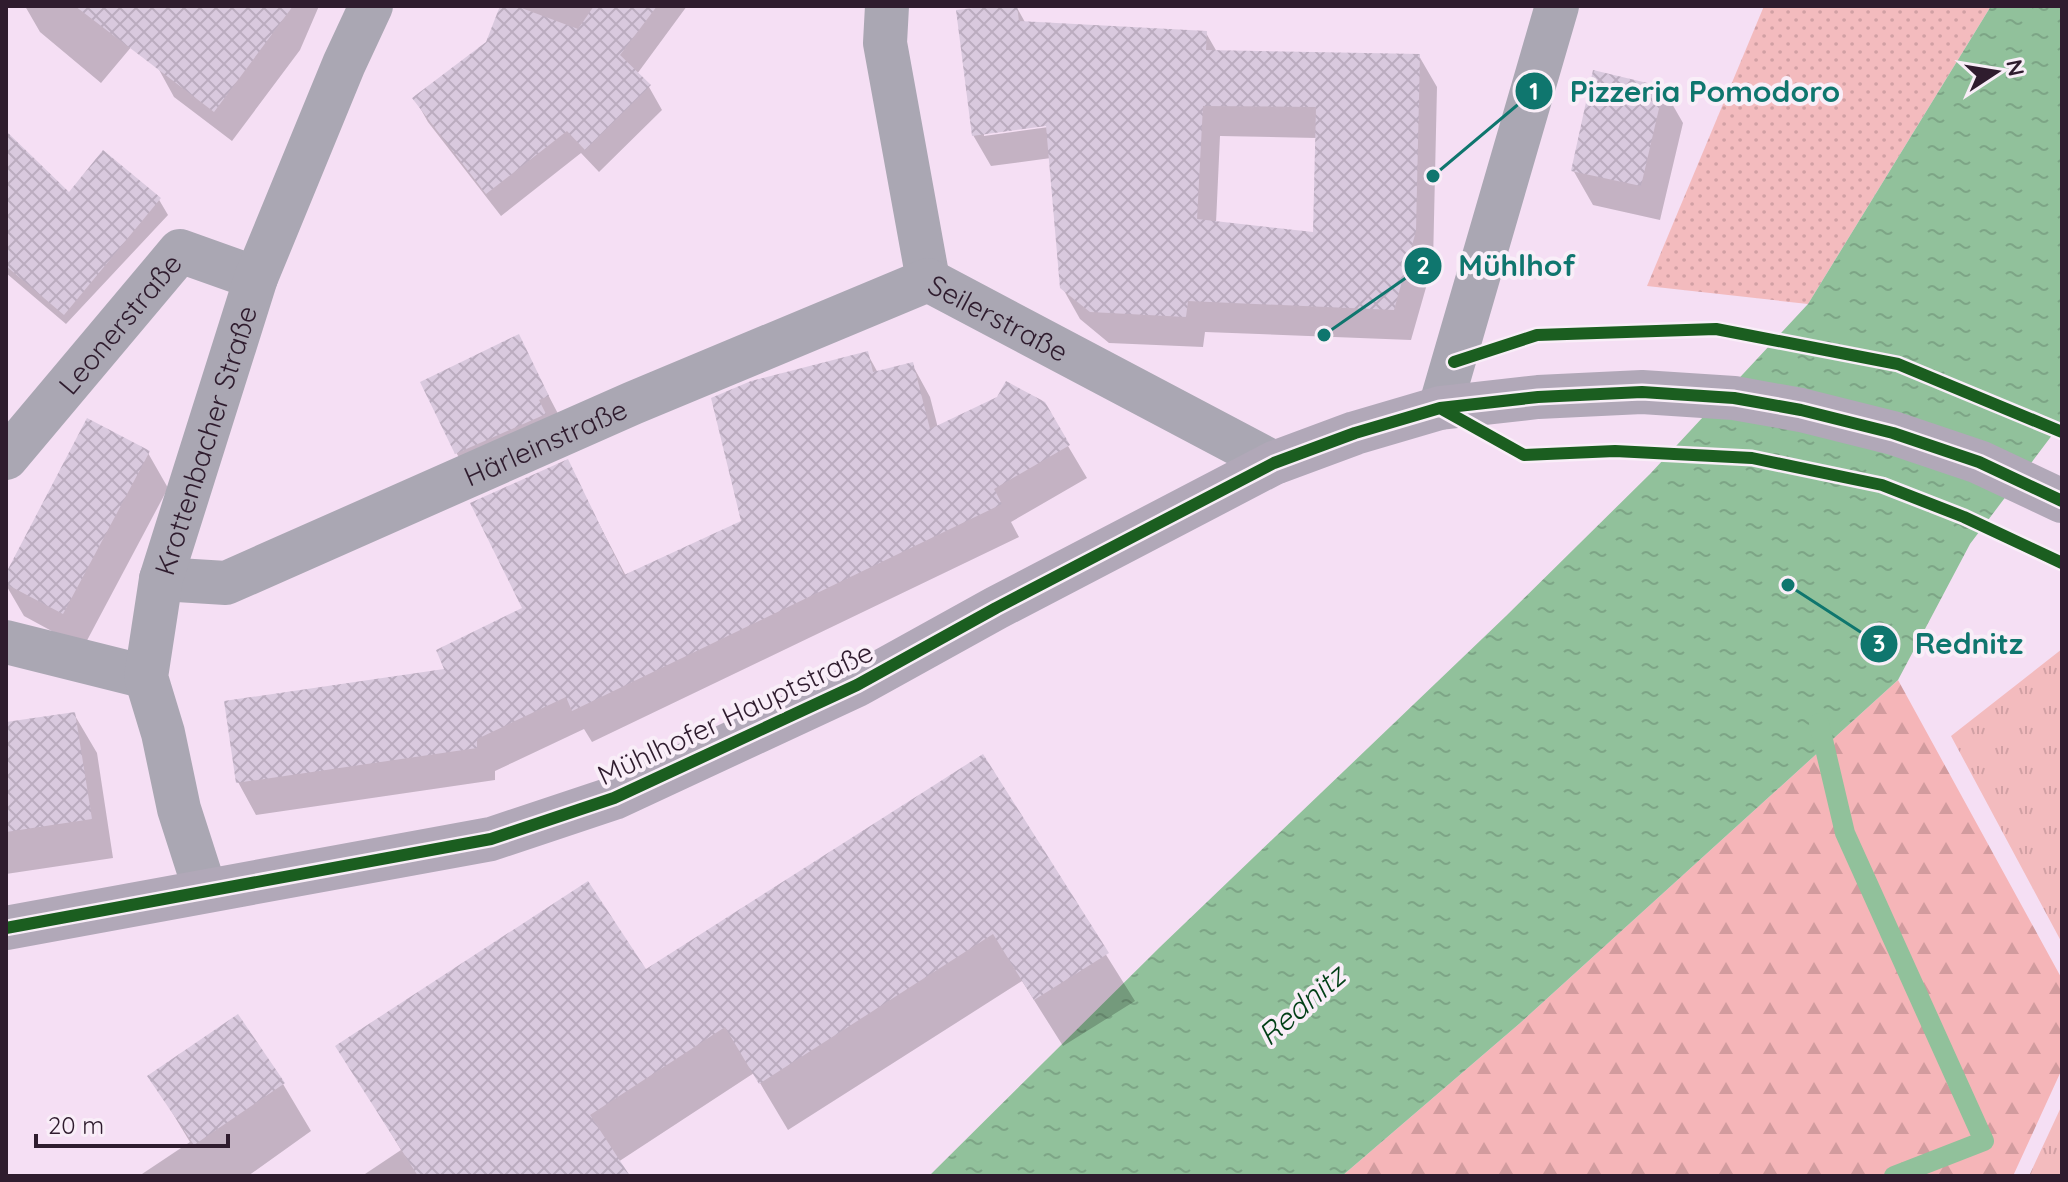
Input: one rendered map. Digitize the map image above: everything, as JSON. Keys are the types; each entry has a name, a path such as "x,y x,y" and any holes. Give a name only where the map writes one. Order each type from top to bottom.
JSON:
{"main road":[{"name":"Mühlhofer Hauptstraße","path":"6,928 491,839 614,798 857,685 996,608 1274,463 1355,433 1440,408 1538,397 1642,392 1734,398 1801,410 1893,433 1979,462 2062,501"}],"street":[{"name":"Krottenbacher Straße","path":"205,890 179,809 163,733 146,677 161,579 256,278 371,6"},
{"name":"Seilerstraße","path":"887,6 885,43 928,280 1274,463"},
{"path":"1440,408 1557,6"},
{"name":"Leonerstraße","path":"6,458 180,251 256,278"},
{"name":"Härleinstraße","path":"161,579 226,583 633,403 928,280"},
{"path":"6,642 146,677"}],"green space":[{"path":"1764,6 1991,6 1808,304 1647,286"},
{"path":"2062,649 2062,943 1951,736"},
{"path":"1898,680 2062,979 2062,1069 2013,1176 1342,1176 1519,1024"},
{"path":"2062,1105 2062,1176 2029,1176"}],"water":[{"path":"1991,6 2062,6 2062,422 1970,544 1898,680 1519,1024 1342,1176 929,1176 1160,947 1650,474 1808,304"}],"building":[{"path":"75,6 293,6 214,112"},
{"path":"500,6 516,6 578,29 594,6 657,6 620,55 651,85 585,150 567,131 486,194 412,98 486,42"},
{"path":"1017,6 1019,21 1207,31 1206,50 1420,54 1416,231 1394,310 1188,301 1186,317 1090,312 1060,288 1046,126 972,136 956,10","holes":["1203,106 1316,107 1313,232 1197,219"]},
{"path":"1593,70 1664,87 1641,186 1571,171"},
{"path":"6,131 69,192 103,150 161,198 64,315 6,266"},
{"path":"519,334 549,396 539,400 546,414 455,454 420,382"},
{"path":"868,351 873,372 913,362 930,429 997,397 1006,381 1045,402 1070,445 994,489 1002,504 572,711 566,697 477,739 477,748 236,783 224,701 444,669 436,650 522,608 470,503 568,459 624,575 741,521 711,398 751,381"},
{"path":"87,418 150,451 63,614 6,584 6,573"},
{"path":"75,712 92,819 6,832 6,722"},
{"path":"983,754 1109,953 1034,1000 993,934 759,1084 725,1027 590,1115 630,1176 418,1176 335,1046 588,881 646,969"},
{"path":"238,1014 285,1083 194,1145 147,1076"}],"waterway":[{"path":"1819,723 1845,833 1984,1141 1894,1176"}],"cycle path":[{"path":"1454,362 1537,335 1716,329 1898,364 2062,432"},
{"path":"6,928 491,839 614,798 857,685 996,608 1274,463 1355,433 1440,408 1538,397 1642,392 1734,398 1801,410 1893,433 1979,462 2062,501"},
{"path":"1440,408 1524,455 1615,451 1752,458 1882,485 1964,517 2062,563"}],"place":[{"name":"Pizzeria Pomodoro","path":"1433,176"},
{"name":"Mühlhof","path":"1324,335"},
{"name":"Rednitz","path":"1788,585"}]}
